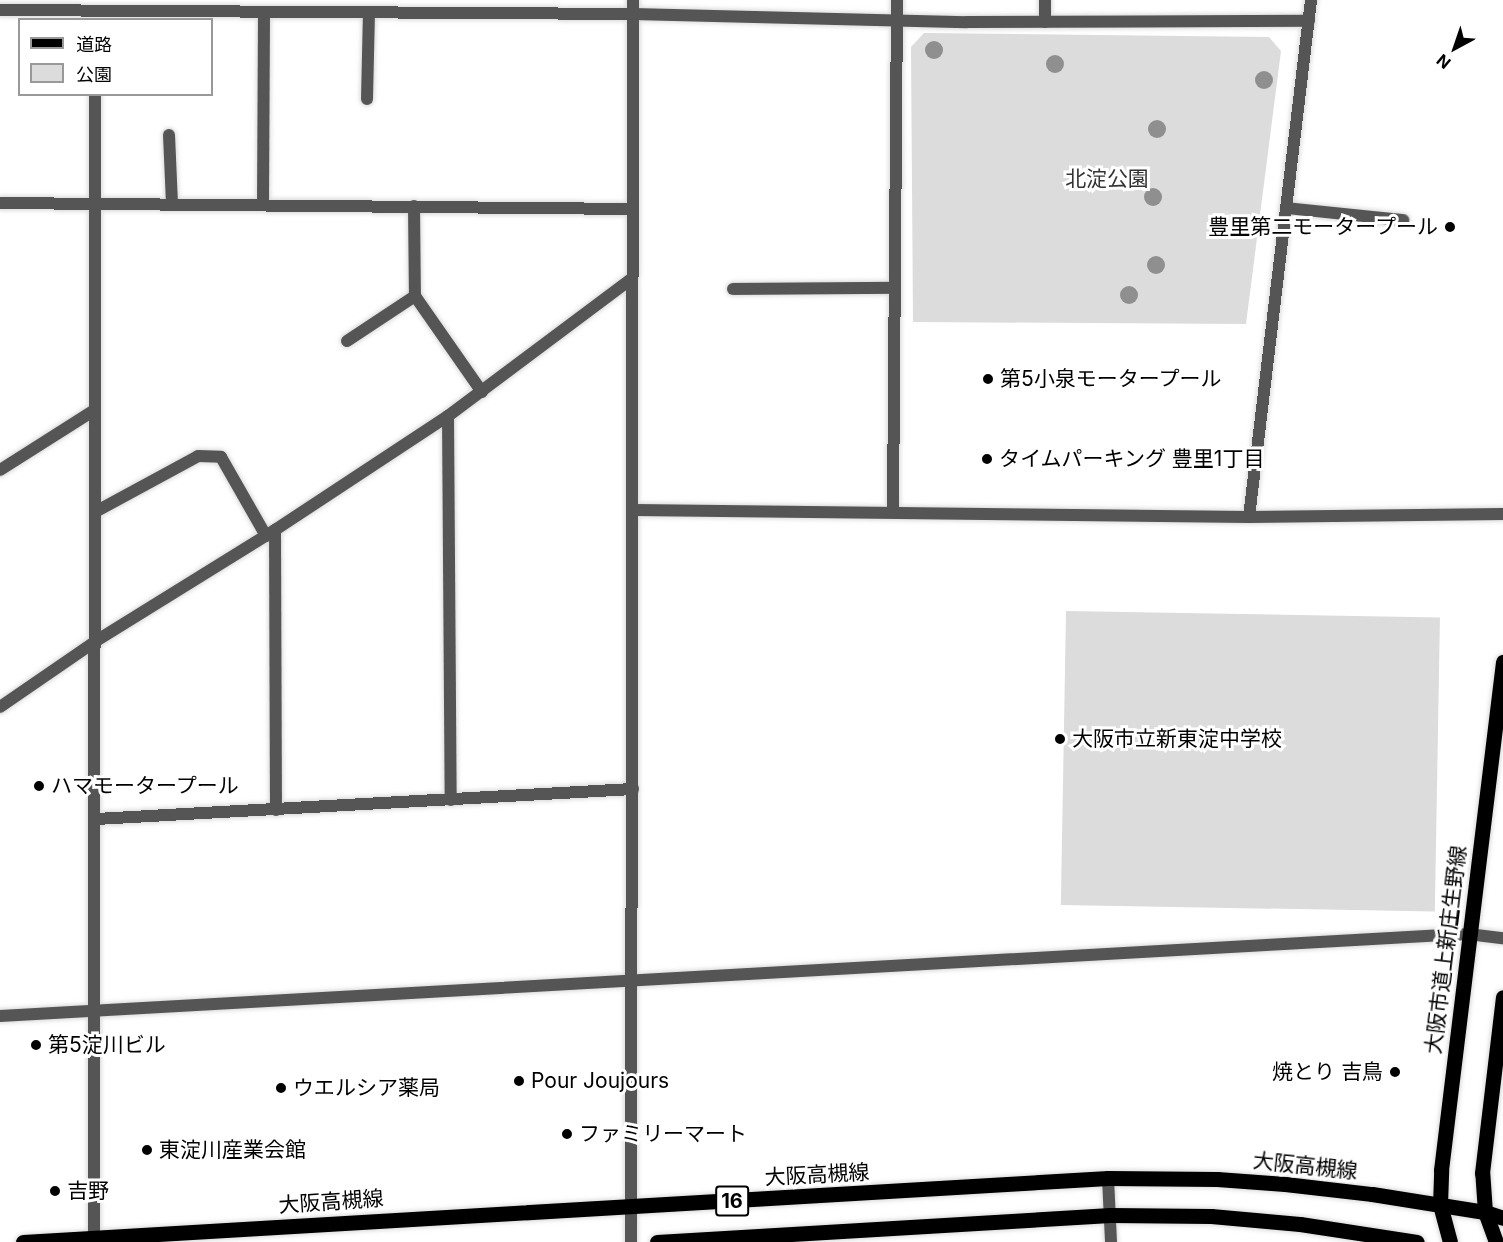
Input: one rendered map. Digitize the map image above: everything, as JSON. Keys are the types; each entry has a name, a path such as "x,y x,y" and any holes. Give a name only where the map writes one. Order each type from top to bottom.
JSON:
{"main road":[{"name":"大阪市道上新庄生野線","path":"1450,1242 1440,1205 1441,1170 1503,662"},
{"path":"1496,1242 1485,1212 1482,1173 1503,997"},
{"name":"大阪高槻線","path":"23,1242 94,1240 631,1204 1108,1178 1217,1179 1285,1184 1485,1212 1503,1218"},
{"name":"16","path":"657,1242 1110,1215 1222,1217 1300,1224 1416,1242"}],"street":[{"path":"631,1242 630,980 634,510 631,279 633,0"},
{"path":"893,511 897,0"},
{"path":"1045,0 1045,22"},
{"path":"1249,517 1311,0"},
{"path":"0,10 95,15 369,12 633,14 897,21 1309,21"},
{"path":"263,205 264,12"},
{"path":"367,99 369,12"},
{"path":"94,1240 95,96"},
{"path":"169,135 172,204"},
{"path":"0,203 631,208"},
{"path":"414,206 415,296 482,392"},
{"path":"1286,208 1403,220"},
{"path":"0,707 96,641 271,533 448,416 631,279"},
{"path":"733,289 894,288"},
{"path":"347,341 415,296"},
{"path":"0,470 93,411"},
{"path":"448,416 451,800"},
{"path":"95,512 198,456 221,457 271,533 276,810"},
{"path":"634,510 893,511 1249,517 1503,514"},
{"path":"96,819 633,789"},
{"path":"0,1017 1468,934 1503,938"},
{"path":"1108,1178 1111,1242"}],"green space":[{"name":"北淀公園","path":"924,33 1269,37 1281,51 1246,324 913,322 911,47"},
{"path":"1066,611 1440,618 1435,911 1061,905"}],"place":[{"name":"豊里第二モータープール","path":"1450,227"},
{"name":"第5小泉モータープール","path":"988,379"},
{"name":"タイムパーキング 豊里1丁目","path":"987,459"},
{"name":"大阪市立新東淀中学校","path":"1060,739"},
{"name":"ハマモータープール","path":"39,786"},
{"name":"第5淀川ビル","path":"36,1045"},
{"name":"焼とり 吉鳥","path":"1395,1072"},
{"name":"Pour Joujours","path":"519,1081"},
{"name":"ウエルシア薬局","path":"281,1088"},
{"name":"ファミリーマート","path":"567,1134"},
{"name":"東淀川産業会館","path":"147,1150"},
{"name":"吉野","path":"55,1191"}]}
